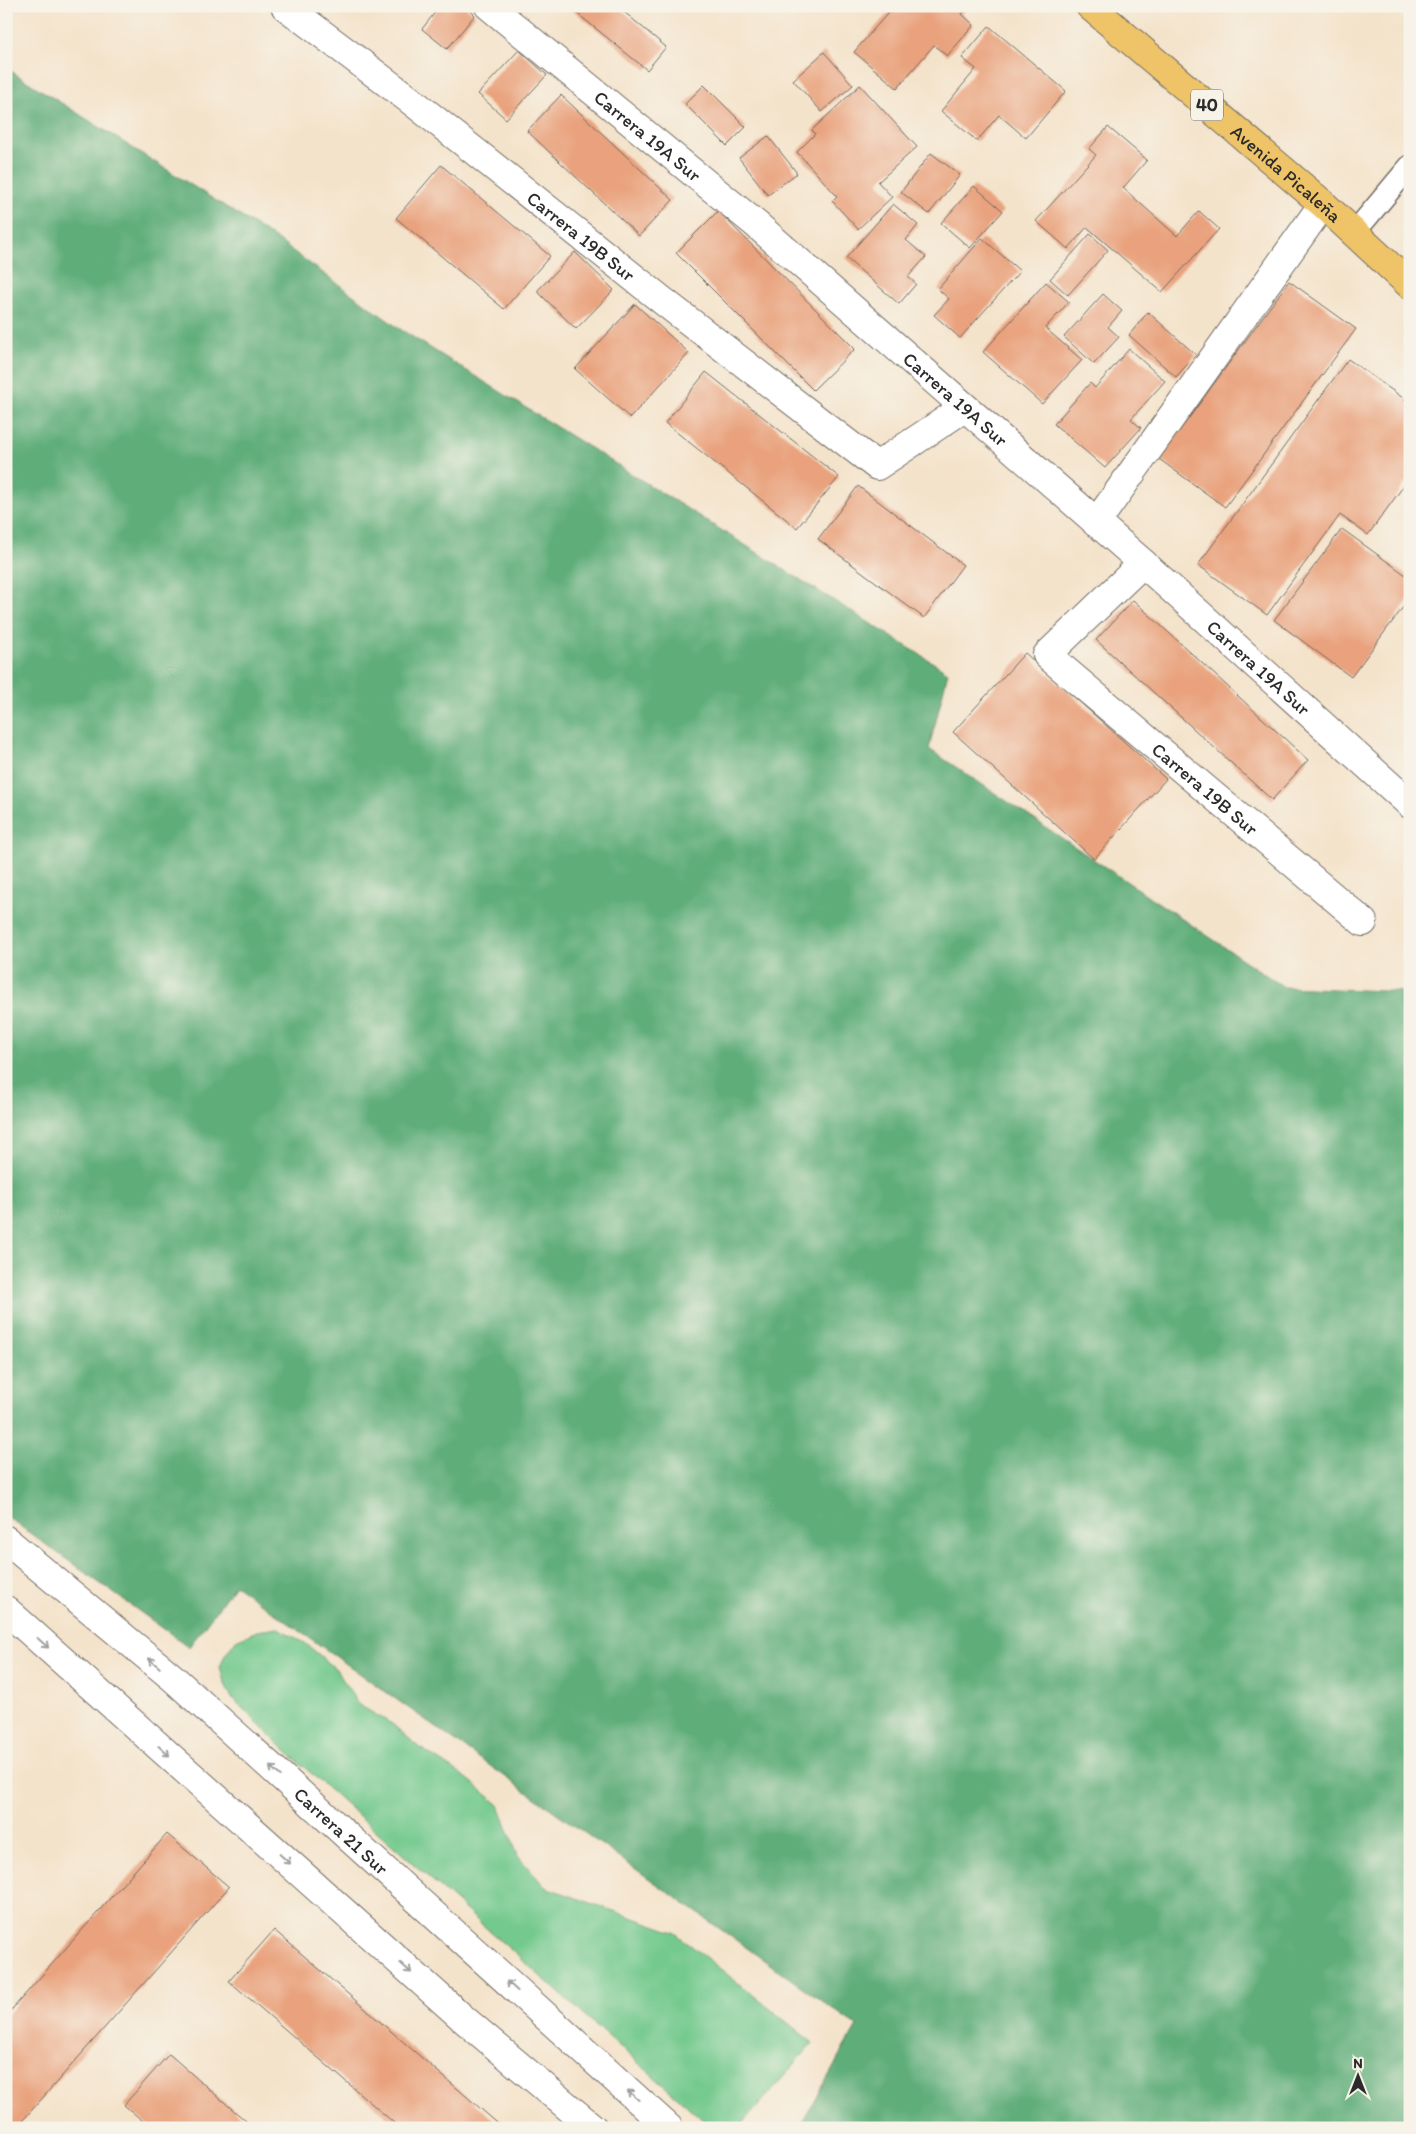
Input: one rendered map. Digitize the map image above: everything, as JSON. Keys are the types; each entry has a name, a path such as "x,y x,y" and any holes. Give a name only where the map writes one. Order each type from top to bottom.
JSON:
{"main road":[{"name":"Avenida Picaleña","path":"1090,6 1323,204 1410,284"}],"street":[{"name":"Carrera 19B Sur","path":"285,6 414,103 663,302 877,466 964,408"},
{"name":"Carrera 19A Sur","path":"490,6 757,225 1142,563 1410,804"},
{"path":"1096,523 1323,204"},
{"name":"Carrera 19B Sur","path":"1142,563 1047,655 1363,922"},
{"name":"Carrera 21 Sur","path":"6,1540 172,1678 669,2128"},
{"path":"6,1610 466,2022 593,2128"}],"lane":[{"path":"1354,233 1410,166"}],"green space":[{"path":"6,68 272,236 400,329 948,672 929,749 1284,987 1410,992 1410,2128 799,2128 857,2026 235,1585 189,1647 6,1516"},
{"path":"278,1628 305,1643 336,1669 359,1705 392,1724 419,1747 468,1779 499,1805 518,1856 545,1887 674,1932 813,2043 739,2128 712,2128 287,1752 232,1698 224,1682 220,1667 225,1655 236,1640 257,1631"}],"building":[{"path":"377,6 392,6 385,14"},
{"path":"440,6 465,6 475,15 447,49 422,29"},
{"path":"577,6 617,6 666,47 647,70 573,10"},
{"path":"894,6 968,6 962,14 974,25 947,56 934,45 897,88 854,52"},
{"path":"989,26 1066,91 1026,138 999,115 977,141 941,111 976,69 962,58"},
{"path":"519,50 547,75 506,119 478,94"},
{"path":"824,52 853,85 822,112 793,80"},
{"path":"704,85 746,127 727,146 685,104"},
{"path":"860,85 917,147 878,182 892,197 858,229 832,201 837,196 797,152 815,134 812,130"},
{"path":"561,95 673,200 639,236 527,131"},
{"path":"1108,127 1147,160 1123,188 1177,236 1199,211 1219,229 1162,292 1087,227 1068,249 1036,221 1096,155 1089,149"},
{"path":"768,136 797,173 768,195 739,158"},
{"path":"931,153 960,175 929,214 901,192"},
{"path":"441,165 550,256 504,309 396,218"},
{"path":"974,186 1003,211 970,248 941,223"},
{"path":"893,204 918,225 906,240 926,257 908,277 916,284 899,304 846,258"},
{"path":"718,211 855,349 813,390 676,253"},
{"path":"1090,234 1108,250 1068,295 1050,279"},
{"path":"982,238 1020,271 960,338 934,315 949,299 938,289"},
{"path":"575,252 614,290 576,329 537,291"},
{"path":"1289,281 1356,329 1225,507 1159,459"},
{"path":"1046,282 1069,302 1045,328 1082,360 1042,404 983,352"},
{"path":"1103,294 1122,311 1108,327 1119,337 1094,364 1064,337"},
{"path":"635,304 689,353 630,418 575,369"},
{"path":"1148,312 1196,355 1176,377 1129,335"},
{"path":"1129,349 1165,381 1131,419 1141,428 1105,468 1054,424 1090,383 1095,388"},
{"path":"1348,359 1410,403 1410,477 1368,535 1340,515 1267,615 1198,565"},
{"path":"706,372 839,477 797,528 665,423"},
{"path":"858,486 963,565 924,618 818,539"},
{"path":"1342,529 1410,578 1410,598 1351,677 1274,620"},
{"path":"1133,600 1308,760 1272,800 1096,640"},
{"path":"1025,653 1166,779 1094,859 953,732"},
{"path":"167,1834 229,1887 16,2128 6,2128 6,2016"},
{"path":"274,1930 503,2128 400,2128 229,1981"},
{"path":"169,2054 254,2128 151,2128 124,2105"}]}
